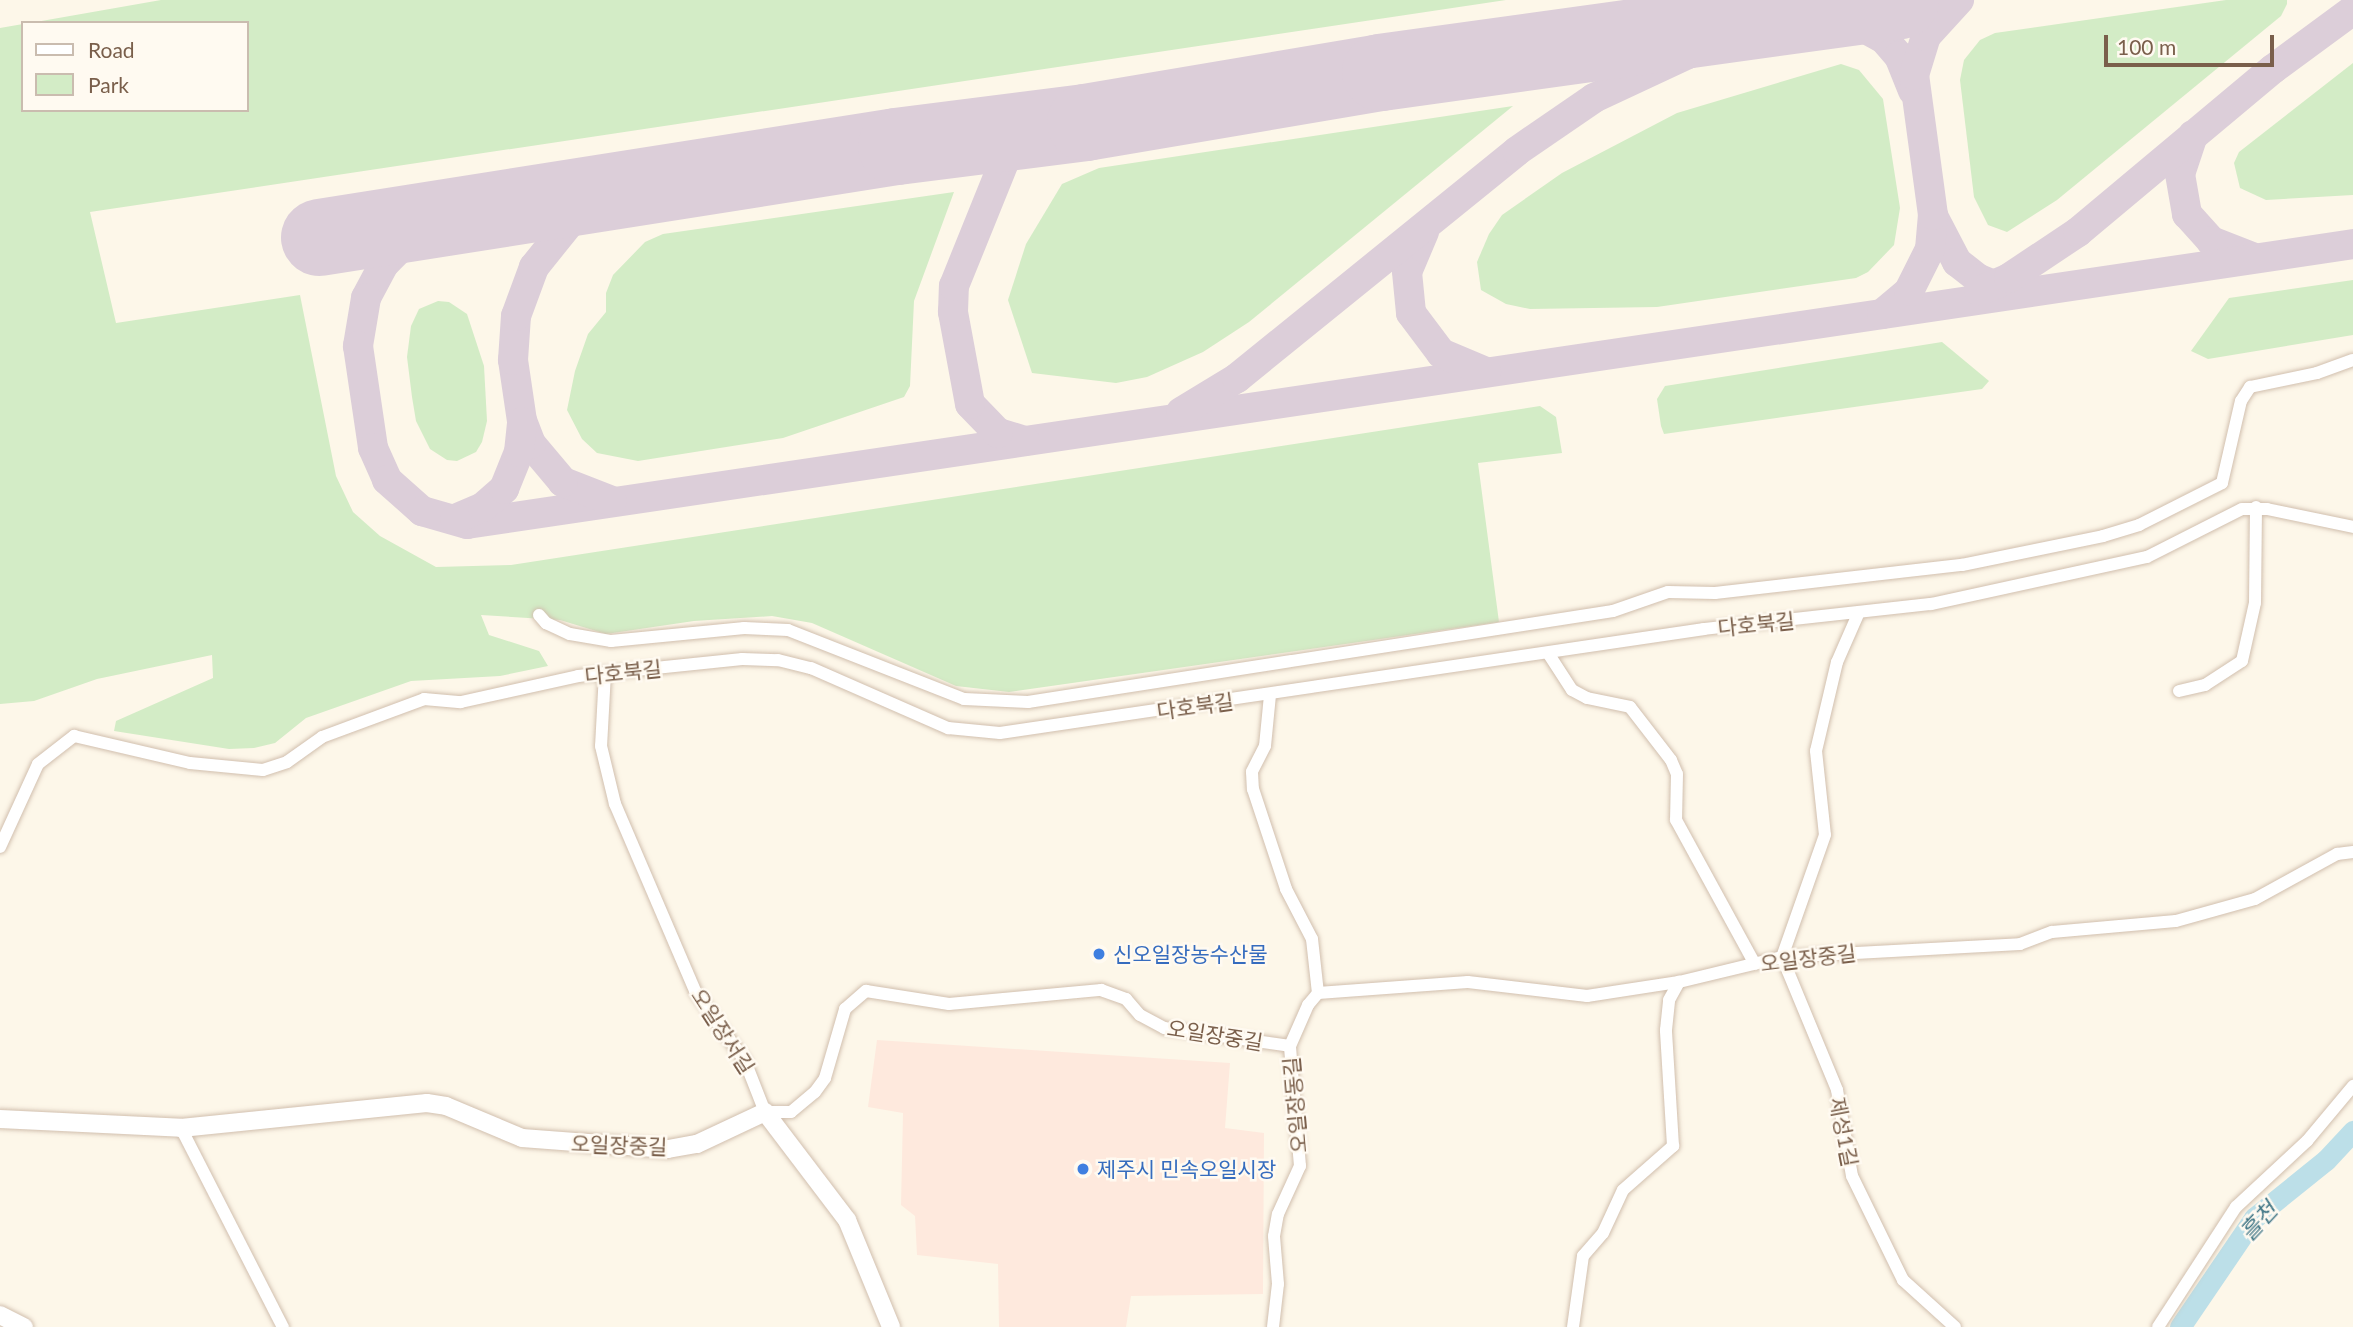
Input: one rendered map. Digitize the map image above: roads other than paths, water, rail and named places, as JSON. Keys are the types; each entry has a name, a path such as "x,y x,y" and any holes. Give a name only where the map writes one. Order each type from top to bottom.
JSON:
{"street":[{"path":"539,615 570,634 611,641 744,628 788,630 964,699 1028,702 1604,613 1668,592 1715,593 1962,565 2103,536 2139,525 2222,483 2241,401 2250,387 2317,373 2353,360"},
{"path":"2179,691 2205,685 2242,661 2255,603 2256,507"},
{"name":"다호북길","path":"0,847 37,764 53,748 74,736 190,763 263,770 287,762 322,737 410,703 482,698 606,673 741,659 778,660 811,668 948,728 1000,733 1548,653 1931,604 2147,557 2227,515 2256,507 2353,527"},
{"path":"1782,957 1825,835 1827,816 1816,751 1838,662 1859,612"},
{"path":"1548,653 1572,690 1587,698 1630,707 1671,760 1677,774 1676,820 1755,964"},
{"name":"오일장서길","path":"606,673 601,747 615,804 695,991 744,1061 765,1112 847,1220 891,1327"},
{"path":"1270,695 1265,746 1252,772 1252,789 1286,889 1312,939 1318,993"},
{"name":"오일장중길","path":"0,1119 181,1128 427,1103 446,1106 522,1138 668,1149 697,1144 765,1112 791,1112 816,1092 825,1078 845,1009 866,991 949,1004 1101,990 1126,999 1140,1015 1164,1028 1290,1046 1308,1004 1318,993 1468,982 1587,996 1679,982 1782,957 2020,944 2052,932 2176,921 2264,897 2337,854 2353,852"},
{"name":"제성1길","path":"1782,957 1837,1090 1852,1176 1903,1280 1955,1327"},
{"path":"1573,1327 1583,1256 1604,1233 1623,1190 1672,1146 1666,1030 1669,1000 1679,982"},
{"name":"오일장동길","path":"1273,1327 1278,1214 1300,1166 1290,1046"},
{"path":"2158,1327 2236,1208 2307,1142 2353,1086"},
{"path":"181,1128 283,1327"},
{"path":"0,1315 24,1327"}],"waterway":[{"name":"흘천","path":"2180,1327 2254,1218 2326,1160 2353,1131"}],"place":[{"name":"신오일장농수산물","path":"1099,954"},
{"name":"제주시 민속오일시장","path":"1083,1169"}]}
